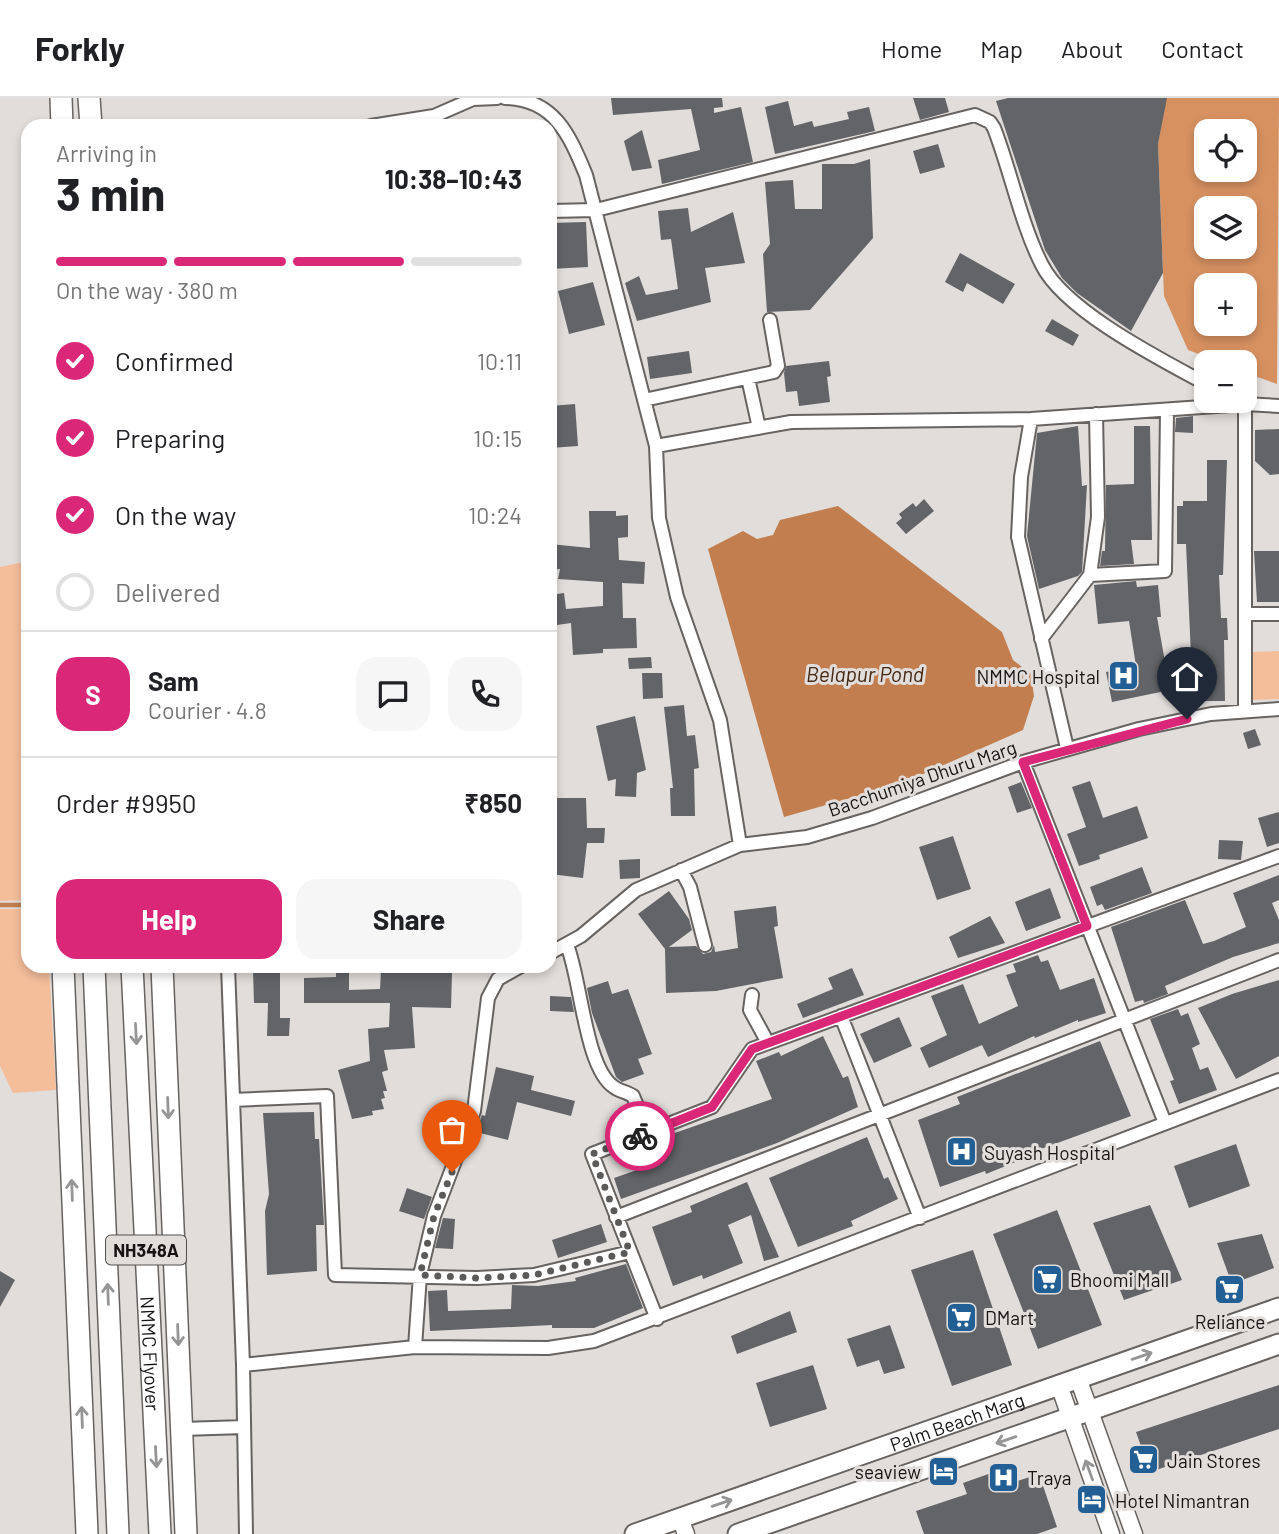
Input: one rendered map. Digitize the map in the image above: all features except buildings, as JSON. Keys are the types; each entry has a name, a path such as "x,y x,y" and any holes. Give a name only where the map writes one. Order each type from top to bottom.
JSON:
{"highway":[{"path":"61,98 62,119"},
{"path":"89,98 90,119"},
{"path":"63,973 87,1534"},
{"name":"NMMC Flyover","path":"94,973 118,1534"},
{"name":"NMMC Flyover","path":"132,973 160,1534"},
{"path":"162,973 186,1534"}],"main road":[{"name":"Palm Beach Marg","path":"635,1534 683,1526 1078,1378 1279,1308"},
{"name":"Palm Beach Marg","path":"738,1534 1279,1344"}],"street":[{"path":"438,119 473,99 498,98"},
{"path":"505,98 539,104 555,119"},
{"path":"557,211 596,210 962,116 984,118 990,122 997,137 1042,266 1068,299 1157,358 1194,378"},
{"path":"557,122 573,144 596,210 656,446 659,518 677,597 720,720 740,845"},
{"path":"644,400 774,372 778,366 770,320"},
{"path":"748,378 759,428"},
{"path":"1257,404 1279,406"},
{"path":"656,446 791,422 1031,419 1194,407"},
{"path":"1090,575 1165,571 1167,410"},
{"path":"1241,413 1245,710"},
{"path":"1041,639 1090,575 1098,517 1096,414"},
{"path":"1031,419 1021,477 1018,537 1067,748"},
{"path":"1245,614 1279,614"},
{"name":"Bacchumiya Dhuru Marg","path":"557,949 636,890 740,845 807,837 859,822 1067,748 1211,714 1279,709"},
{"path":"1023,762 1165,1123"},
{"path":"657,1319 592,1154 712,1107 752,1049 1279,856"},
{"path":"681,870 690,887 705,945"},
{"path":"567,944 580,986 584,1029 593,1053 612,1086 633,1096 648,1132"},
{"path":"616,1217 1279,960"},
{"path":"228,973 243,1364 246,1534"},
{"path":"415,1346 420,1275 434,1216 474,1111 488,998 498,979 509,973"},
{"path":"752,995 750,1010 768,1043"},
{"path":"841,1016 920,1219"},
{"path":"243,1364 415,1346 548,1348 594,1341 1279,1080"},
{"path":"233,1100 327,1096 335,1275 477,1278 534,1275 630,1252"},
{"path":"1078,1378 1134,1534"},
{"path":"1059,1385 1111,1534"},
{"path":"182,1429 244,1427"}],"shaded area":[{"path":"1166,98 1279,98 1277,384 1257,377 1257,350 1194,350 1194,352 1188,350 1164,296 1158,144"},
{"path":"21,562 21,900 0,901 0,567"},
{"path":"1279,651 1279,699 1251,700 1251,652"},
{"path":"0,909 21,909 21,973 49,973 56,1090 13,1093 0,1066"}],"water":[{"name":"Belapur Pond","path":"838,506 1002,632 1013,660 1031,674 1034,696 1023,730 903,783 784,817 708,549 743,531 757,539 773,535 780,520"}],"waterway":[{"path":"0,905 21,905"}],"way so far":[{"path":"452,1172 434,1216 420,1275 477,1278 534,1275 630,1252 592,1154 640,1136"}],"place":[{"name":"NMMC Hospital","path":"1123,676"},
{"name":"Suyash Hospital","path":"961,1152"},
{"name":"Bhoomi Mall","path":"1047,1279"},
{"name":"Reliance","path":"1230,1290"},
{"name":"DMart","path":"962,1317"},
{"name":"Jain Stores","path":"1144,1460"},
{"name":"seaview","path":"944,1471"},
{"name":"Traya","path":"1004,1477"},
{"name":"Hotel Nimantran","path":"1092,1500"}],"route":[{"path":"640,1136 712,1107 752,1049 1087,926 1023,762 1067,748 1187,719"}]}
